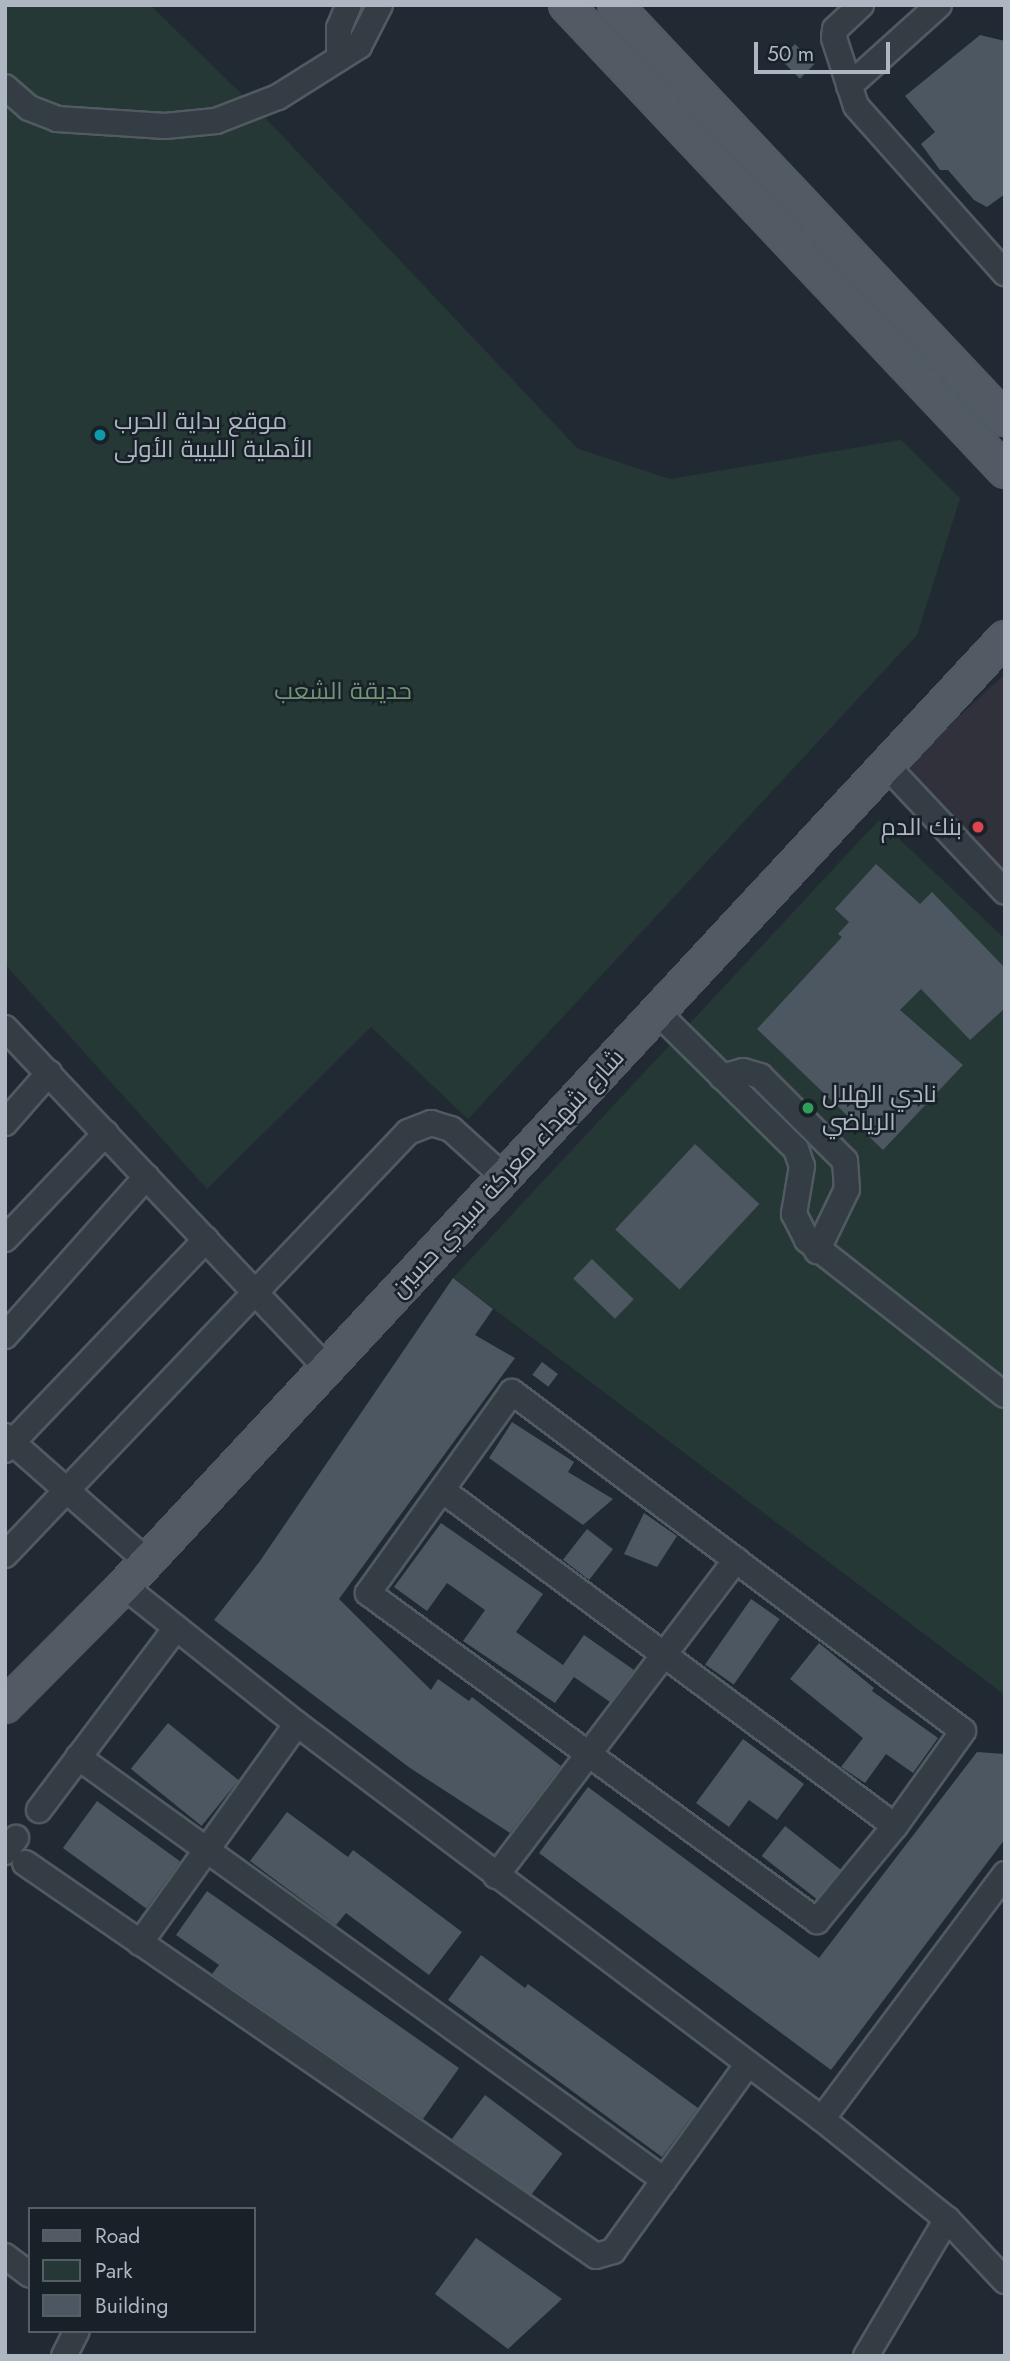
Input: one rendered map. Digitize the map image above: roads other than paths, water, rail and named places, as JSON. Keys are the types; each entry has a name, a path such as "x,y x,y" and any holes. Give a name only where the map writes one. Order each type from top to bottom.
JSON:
{"main road":[{"path":"566,5 1004,471"},
{"path":"615,5 1005,419"},
{"name":"شارع شهداء معركة سيدي حسين","path":"5,1706 124,1586 1003,638"}],"street":[{"path":"339,54 338,28 349,5"},
{"path":"5,87 29,108 57,119 199,124 257,108 299,85 339,54 363,40 380,5"},
{"path":"861,5 835,29 849,86 866,121 1004,270"},
{"path":"849,86 939,5"},
{"path":"885,764 1005,892"},
{"path":"657,1012 801,1158 794,1214 800,1232 817,1251 1005,1395"},
{"path":"5,1028 326,1367"},
{"path":"722,1077 743,1071 760,1076 845,1161 847,1189 817,1251"},
{"path":"5,1123 50,1073"},
{"path":"5,1555 418,1126 431,1123 452,1129 504,1177"},
{"path":"5,1239 106,1133"},
{"path":"5,1336 146,1177"},
{"path":"147,1561 67,1490 8,1443 206,1240"},
{"path":"512,1391 736,1560 964,1731 895,1826 817,1921 368,1593 512,1391"},
{"path":"442,1490 895,1826"},
{"path":"496,1876 736,1560"},
{"path":"124,1586 297,1724 496,1876 822,2119 947,2219 1005,2281"},
{"path":"39,1810 176,1628"},
{"path":"140,1943 297,1724"},
{"path":"79,1757 664,2180"},
{"path":"15,1851 140,1943 586,2253 596,2256 613,2251 748,2064"},
{"path":"822,2119 1005,1874"},
{"path":"866,2356 947,2219"},
{"path":"5,2256 28,2273"},
{"path":"64,2356 76,2333"}],"place":[{"name":"موقع بداية الحرب الأهلية الليبية الأولى","path":"100,435"},
{"name":"بنك الدم","path":"978,827"},
{"name":"نادي الهلال الرياضي","path":"808,1108"}],"park label":[{"name":"حديقة الشعب","path":"343,691"}]}
